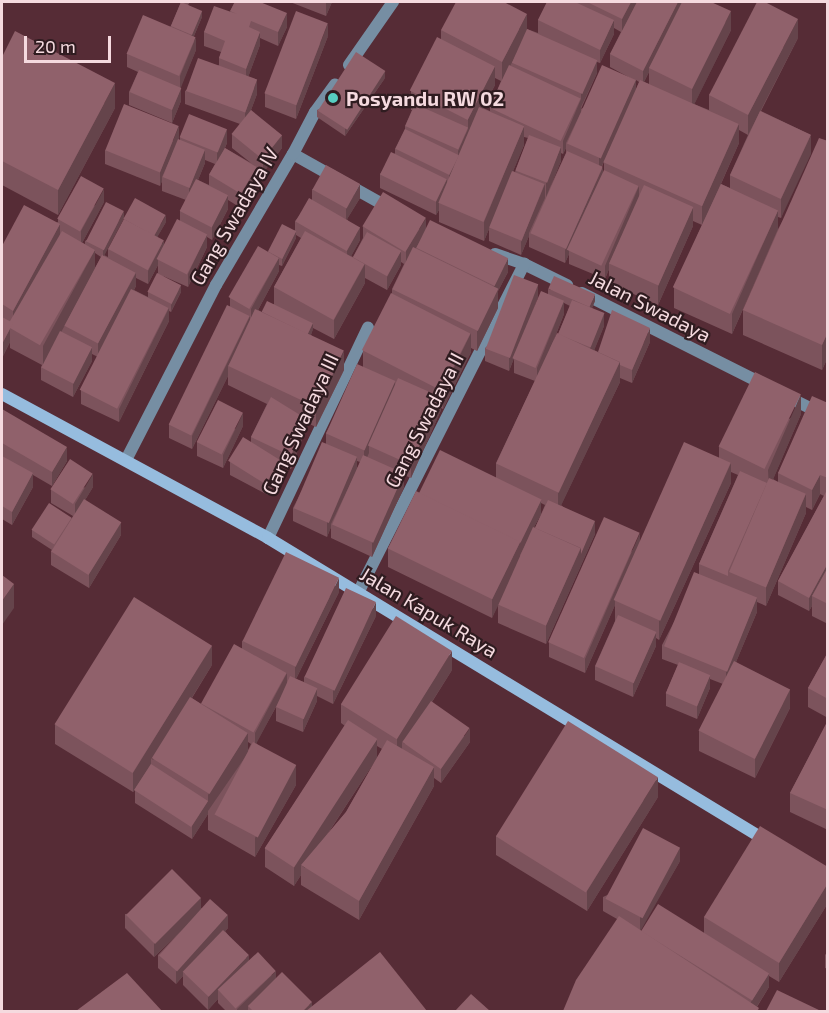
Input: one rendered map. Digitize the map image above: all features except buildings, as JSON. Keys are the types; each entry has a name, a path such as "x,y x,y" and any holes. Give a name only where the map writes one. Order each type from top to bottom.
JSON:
{"main road":[{"name":"Jalan Kapuk Raya","path":"2,394 268,538 777,848"}],"street":[{"name":"Gang Swadaya IV","path":"126,460 216,285 315,112 393,2"},
{"path":"293,154 373,201 402,214"},
{"name":"Jalan Swadaya","path":"479,248 524,264 828,417"},
{"name":"Gang Swadaya II","path":"358,592 524,264"},
{"name":"Gang Swadaya III","path":"268,538 369,327"}],"place":[{"name":"Posyandu RW 02","path":"333,98"}]}
